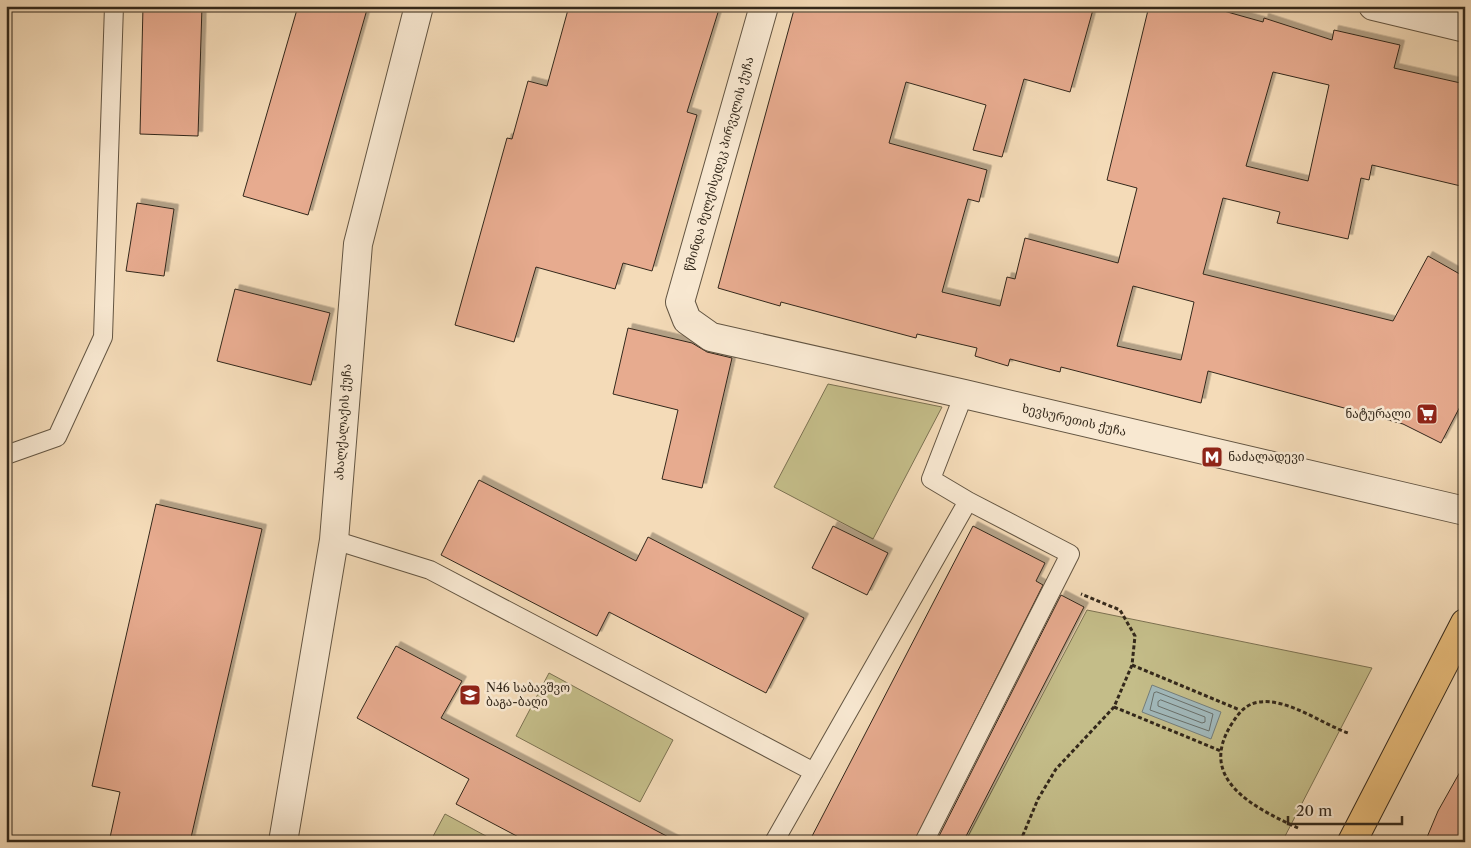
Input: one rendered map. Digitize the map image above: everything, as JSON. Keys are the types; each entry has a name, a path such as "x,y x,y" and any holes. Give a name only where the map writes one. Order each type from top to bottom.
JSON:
{"main road":[{"path":"1352,842 1465,623"}],"street":[{"name":"ახალქალაქის ქუჩა","path":"283,842 334,540 358,244 418,6"},
{"name":"წმინდა მელქისედეკ პირველის ქუჩა","path":"686,320 680,302 764,6"},
{"path":"1373,6 1465,28"},
{"name":"ხევსურეთის ქუჩა","path":"686,320 712,337 1465,511"}],"lane":[{"path":"6,455 57,437 104,337 114,6"},
{"path":"924,842 1070,554 968,501 931,479 964,394"},
{"path":"774,842 968,501"},
{"path":"334,540 430,570 814,772"}],"path":[{"path":"1020,842 1038,799 1056,769 1114,707 1132,665 1135,636 1120,610 1054,583"},
{"path":"1132,665 1240,710"},
{"path":"1298,828 1271,814 1235,791 1223,774 1221,751 1227,732 1240,710 1259,702 1282,704 1306,714 1329,727 1348,733"},
{"path":"1114,707 1221,751"},
{"path":"1023,835 1025,842"}],"shaded area":[{"path":"828,384 942,407 873,539 774,487"},
{"path":"1087,610 1372,668 1282,842 965,842"},
{"path":"549,673 673,740 640,802 516,736"},
{"path":"445,814 497,842 430,842"}],"water":[{"path":"1152,685 1221,712 1211,739 1142,712"}],"building":[{"path":"143,6 202,6 198,136 140,134"},
{"path":"298,6 368,6 308,215 243,196"},
{"path":"569,6 720,6 687,112 697,115 652,271 623,263 615,289 536,267 514,342 455,325 507,138 512,139 528,81 547,86"},
{"path":"795,6 1094,6 1070,92 1024,79 1002,157 973,150 986,105 906,82 889,143 987,170 979,202 968,199 942,292 1000,306 1007,277 1015,279 1025,238 1118,263 1137,188 1107,180 1149,6 1206,6 1263,22 1264,18 1332,40 1334,30 1400,45 1394,68 1465,84 1465,187 1372,165 1369,180 1361,178 1348,239 1277,223 1280,212 1223,198 1203,274 1393,321 1428,256 1465,277 1465,397 1441,443 1403,424 1208,371 1201,403 1061,367 1060,372 1010,359 1008,366 975,356 977,348 917,334 916,338 781,302 780,306 718,288","holes":["1273,72 1329,85 1308,181 1246,166","1133,286 1194,302 1181,360 1117,346"]},
{"path":"137,203 174,209 164,276 126,271"},
{"path":"235,289 330,313 311,385 217,361"},
{"path":"628,328 692,343 707,352 732,358 702,488 662,479 678,410 613,394"},
{"path":"479,480 636,561 648,537 804,618 766,693 609,612 597,636 441,555"},
{"path":"156,504 262,529 190,842 109,842 120,792 92,786"},
{"path":"833,526 888,553 867,595 812,568"},
{"path":"973,526 1045,563 1036,581 1043,585 914,842 809,842"},
{"path":"1061,595 1084,607 963,842 936,842"},
{"path":"396,646 462,681 441,718 678,842 528,842 456,804 469,779 357,718"},
{"path":"1465,763 1465,842 1425,842 1438,811"}],"place":[{"name":"ნატურალი","path":"1427,414"},
{"name":"ნაძალადევი","path":"1212,457"},
{"name":"N46 საბავშვო ბაგა-ბაღი","path":"470,695"}]}
